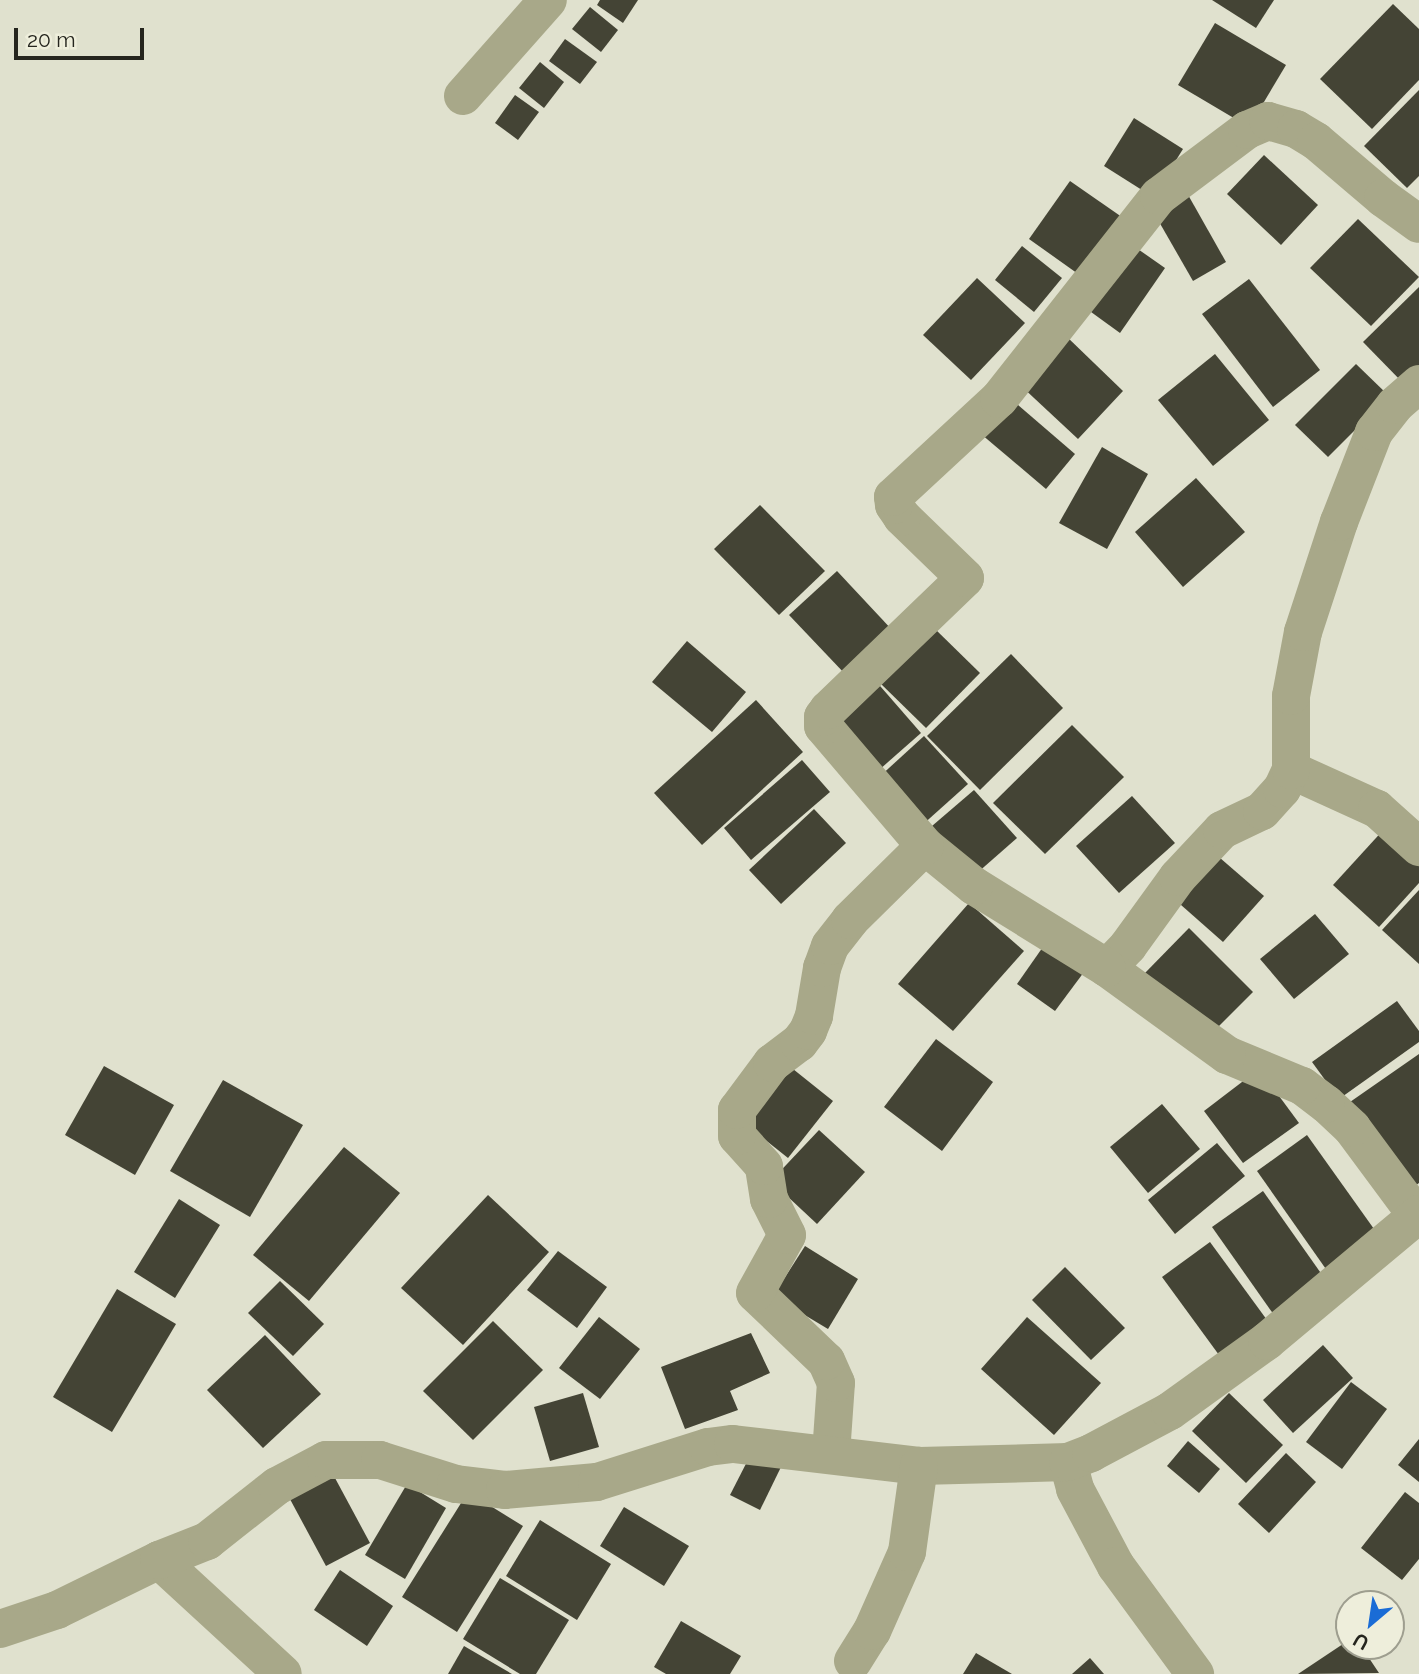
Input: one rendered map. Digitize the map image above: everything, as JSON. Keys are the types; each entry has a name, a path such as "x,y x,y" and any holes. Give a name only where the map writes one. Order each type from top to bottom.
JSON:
{"street":[{"path":"463,96 548,0"},
{"path":"0,1629 57,1610 159,1560 207,1541 277,1486 326,1460 380,1460 456,1484 505,1490 597,1482 708,1447 733,1444 919,1466 1068,1462 1091,1453 1170,1411 1267,1341 1418,1215 1352,1128 1302,1086 1227,1055 1107,968 974,886 925,846 823,726 823,717 965,578 902,517 894,505 893,497 999,399 1159,196 1259,122 1278,123 1316,141 1419,224"},
{"path":"1107,968 1222,830 1262,811 1282,789 1291,770 1294,672 1303,632 1327,559 1374,432 1395,405 1419,384"},
{"path":"1291,770 1377,809 1419,847"},
{"path":"831,1454 836,1383 826,1361 755,1293 787,1235 769,1199 764,1166 737,1136 737,1110 772,1063 799,1043 808,1031 814,1016 822,968 830,946 850,920 925,846"},
{"path":"1068,1462 1075,1489 1116,1566 1195,1674"},
{"path":"853,1661 872,1631 907,1552 918,1491 919,1466"},
{"path":"159,1560 283,1674"}],"building":[{"path":"600,0 638,0 623,23 597,5"},
{"path":"1212,0 1274,0 1256,28"},
{"path":"1393,4 1419,29 1419,80 1372,129 1320,79"},
{"path":"590,7 618,30 601,52 572,29"},
{"path":"1215,23 1286,65 1249,127 1178,85"},
{"path":"565,39 597,62 580,84 549,61"},
{"path":"540,62 564,82 544,108 519,88"},
{"path":"1419,90 1419,176 1407,188 1364,146"},
{"path":"515,95 539,112 518,140 495,123"},
{"path":"1134,118 1183,149 1153,197 1104,166"},
{"path":"1264,155 1318,205 1281,245 1227,194"},
{"path":"1070,181 1129,222 1088,281 1029,239"},
{"path":"1187,193 1226,262 1193,281 1154,213"},
{"path":"1358,219 1419,277 1371,326 1310,268"},
{"path":"1125,240 1165,268 1120,333 1080,304"},
{"path":"1022,246 1062,278 1034,312 995,280"},
{"path":"977,278 1025,323 971,380 923,335"},
{"path":"1249,279 1320,370 1273,407 1202,314"},
{"path":"1419,287 1419,372 1405,385 1363,342"},
{"path":"1065,335 1123,391 1078,439 1019,384"},
{"path":"1215,354 1269,420 1213,466 1158,400"},
{"path":"1356,364 1389,396 1328,457 1295,425"},
{"path":"1011,399 1075,454 1046,489 981,434"},
{"path":"1102,447 1148,474 1107,549 1059,523"},
{"path":"1196,478 1245,532 1183,587 1135,532"},
{"path":"760,505 825,571 779,615 714,549"},
{"path":"837,571 894,632 846,675 789,615"},
{"path":"933,627 980,673 926,728 879,682"},
{"path":"687,641 746,692 712,732 652,682"},
{"path":"1011,654 1063,708 980,790 927,736"},
{"path":"874,679 921,733 879,770 832,714"},
{"path":"756,700 803,752 702,845 654,793"},
{"path":"1072,725 1124,777 1045,854 993,803"},
{"path":"924,736 968,784 920,827 877,779"},
{"path":"802,760 830,792 751,860 724,828"},
{"path":"974,790 1017,838 968,881 925,832"},
{"path":"1132,796 1175,843 1119,893 1076,846"},
{"path":"814,809 846,843 781,904 749,870"},
{"path":"1386,827 1419,858 1419,883 1379,927 1333,885"},
{"path":"1212,851 1264,896 1223,942 1172,897"},
{"path":"1419,890 1419,964 1382,930"},
{"path":"969,903 1024,951 953,1031 898,984"},
{"path":"1315,914 1349,954 1294,999 1260,959"},
{"path":"1189,928 1253,992 1209,1036 1145,973"},
{"path":"1045,944 1084,972 1055,1011 1017,984"},
{"path":"1397,1001 1419,1031 1419,1042 1339,1099 1312,1062"},
{"path":"936,1039 993,1082 942,1151 884,1107"},
{"path":"1419,1054 1419,1183 1412,1188 1350,1102"},
{"path":"788,1065 833,1101 788,1158 743,1122"},
{"path":"104,1066 174,1105 135,1175 65,1135"},
{"path":"1259,1069 1299,1123 1243,1163 1204,1111"},
{"path":"223,1080 303,1125 250,1217 170,1171"},
{"path":"1162,1104 1200,1149 1148,1193 1110,1147"},
{"path":"819,1130 865,1172 817,1224 771,1181"},
{"path":"1307,1135 1379,1236 1328,1272 1257,1171"},
{"path":"1217,1143 1245,1176 1175,1234 1148,1200"},
{"path":"344,1147 400,1193 309,1301 253,1255"},
{"path":"1263,1191 1325,1279 1274,1315 1212,1227"},
{"path":"488,1195 549,1252 463,1345 401,1288"},
{"path":"179,1199 220,1225 175,1298 134,1272"},
{"path":"1210,1242 1267,1320 1219,1355 1162,1277"},
{"path":"805,1246 858,1279 828,1329 773,1296"},
{"path":"558,1251 607,1287 577,1328 527,1290"},
{"path":"1065,1267 1125,1328 1091,1360 1032,1300"},
{"path":"280,1281 324,1324 293,1356 248,1313"},
{"path":"117,1289 176,1324 112,1432 53,1397"},
{"path":"599,1317 640,1349 600,1399 559,1368"},
{"path":"1027,1317 1101,1383 1054,1435 981,1369"},
{"path":"493,1321 543,1370 473,1440 423,1391"},
{"path":"751,1333 770,1373 730,1391 738,1410 685,1429 661,1367"},
{"path":"265,1335 321,1394 263,1448 207,1390"},
{"path":"1323,1345 1353,1378 1293,1433 1263,1400"},
{"path":"1351,1382 1387,1409 1342,1469 1306,1442"},
{"path":"583,1393 599,1447 550,1461 534,1407"},
{"path":"1229,1393 1283,1445 1246,1483 1192,1431"},
{"path":"1419,1439 1419,1482 1398,1465"},
{"path":"1188,1441 1220,1469 1199,1493 1167,1466"},
{"path":"752,1452 781,1467 760,1510 730,1495"},
{"path":"1286,1453 1316,1482 1269,1533 1238,1504"},
{"path":"328,1465 370,1543 326,1566 284,1488"},
{"path":"407,1484 446,1508 405,1579 365,1555"},
{"path":"468,1492 523,1526 457,1632 402,1597"},
{"path":"1405,1492 1419,1503 1419,1559 1402,1580 1361,1548"},
{"path":"624,1507 689,1546 664,1586 600,1546"},
{"path":"540,1520 611,1564 577,1620 506,1576"},
{"path":"340,1570 393,1606 367,1646 314,1610"},
{"path":"500,1578 569,1620 536,1674 520,1674 463,1639"},
{"path":"681,1621 741,1656 730,1674 666,1674 654,1667"},
{"path":"464,1646 512,1674 448,1674"},
{"path":"1335,1649 1335,1660 1370,1660 1379,1673 1298,1674"},
{"path":"976,1653 1012,1674 963,1674"},
{"path":"1090,1658 1104,1674 1072,1674"}]}
